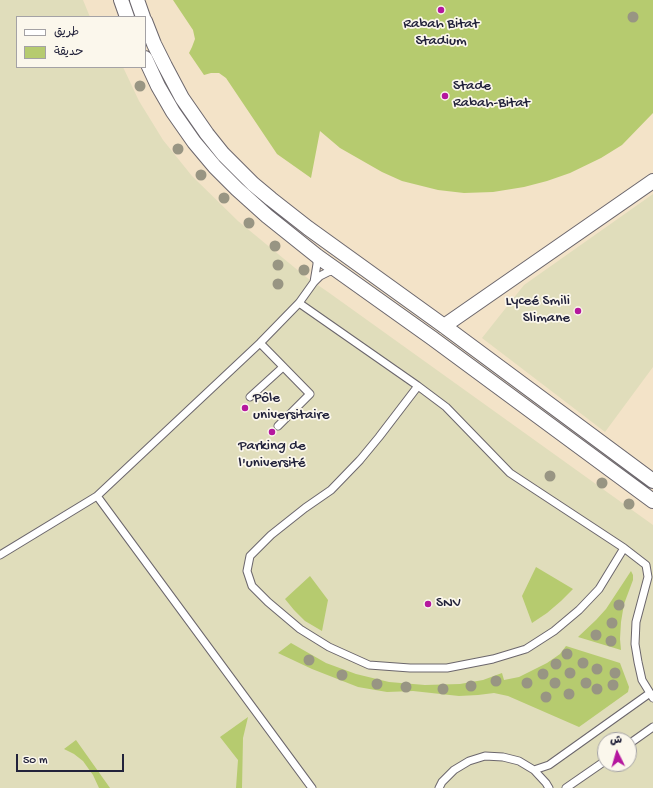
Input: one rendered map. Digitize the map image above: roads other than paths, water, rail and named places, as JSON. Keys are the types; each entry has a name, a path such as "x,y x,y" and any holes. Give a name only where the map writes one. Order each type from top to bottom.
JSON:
{"street":[{"path":"121,0 127,16"},
{"path":"137,0 143,16"},
{"path":"146,24 154,44 182,98 211,139 239,170 277,204 653,481"},
{"path":"146,60 158,86 173,112 194,142 215,168 267,216 317,256 438,342 653,501"},
{"path":"444,326 653,181"}],"lane":[{"path":"314,282 317,256"},
{"path":"0,555 97,496 260,343 299,303 320,276 337,270"},
{"path":"299,303 446,407 510,473 624,548 646,565 648,576 636,622 635,644 642,680 651,696 549,765 534,770"},
{"path":"260,343 310,394 278,426"},
{"path":"250,396 283,367"},
{"path":"418,386 380,437 336,485 271,535 250,556 248,571 252,586 268,602 300,629 329,647 369,665 410,668 447,668 493,659 526,649 554,631 579,610 599,589 624,548"},
{"path":"97,496 312,788"},
{"path":"637,738 653,727"},
{"path":"439,788 442,782 454,770 468,761 485,756 503,757 520,761 534,770 549,788"},
{"path":"566,788 597,767"}],"place":[{"name":"Rabah Bitat Stadium","path":"441,10"},
{"name":"Stade Rabah-Bitat","path":"445,96"},
{"name":"Lyceé Smili Slimane","path":"578,311"},
{"name":"Pôle universitaire","path":"245,408"},
{"name":"Parking de l'université","path":"272,432"},
{"name":"SNV","path":"428,604"}]}
